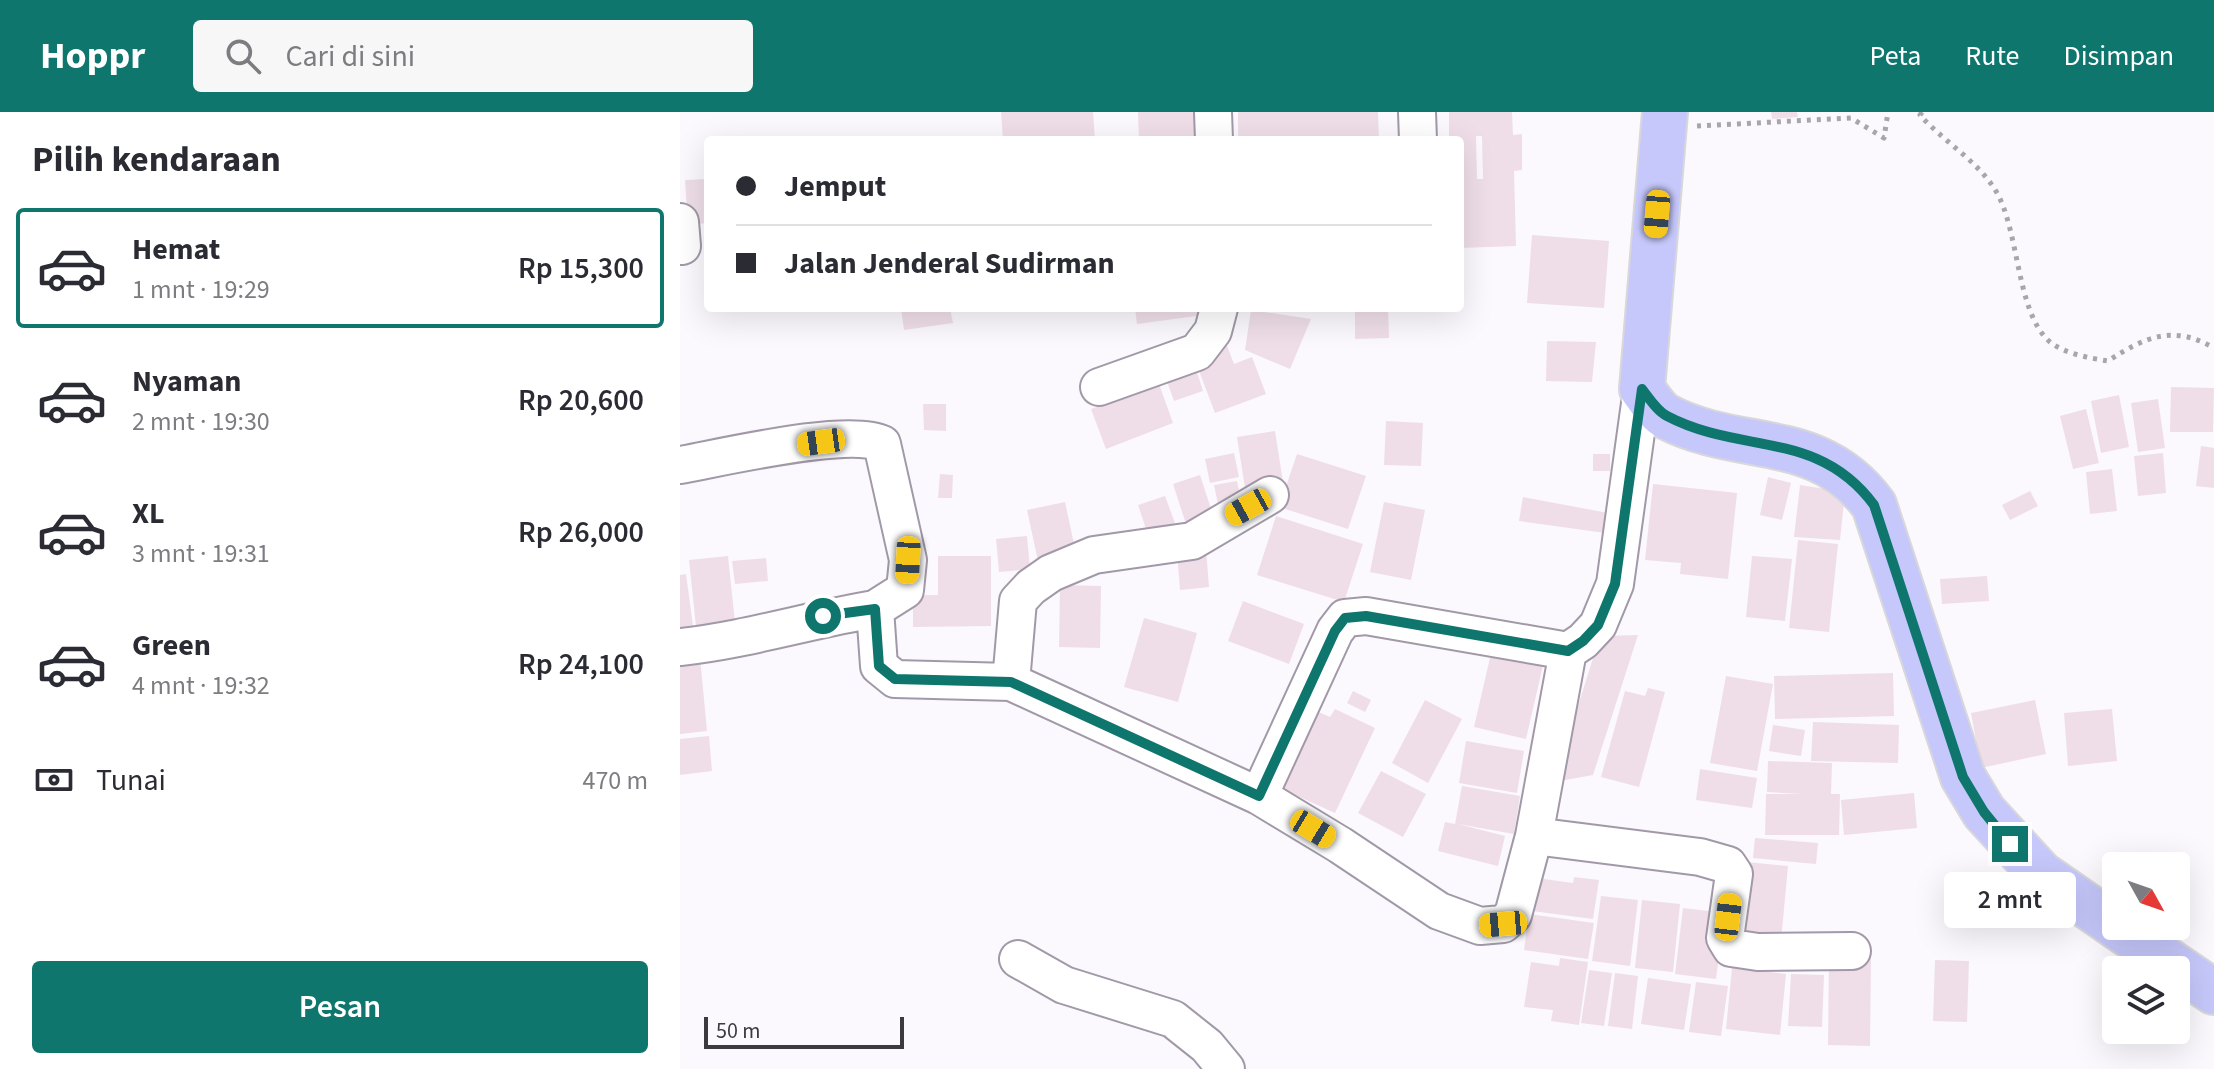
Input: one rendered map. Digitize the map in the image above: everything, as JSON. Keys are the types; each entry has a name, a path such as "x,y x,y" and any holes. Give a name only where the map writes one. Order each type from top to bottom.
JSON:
{"main road":[{"path":"1665,120 1642,389 1664,416 1727,437 1796,450 1837,467 1858,483 1874,505 1963,777 1984,812 2041,874 2102,916"},
{"path":"2137,940 2214,992"}],"street":[{"path":"1213,112 1214,136"},
{"path":"1417,112 1418,136"},
{"path":"1099,387 1197,352 1213,331 1218,312"},
{"path":"1259,796 1335,631 1345,618 1366,616 1568,651 1583,641 1598,625 1615,584 1642,389"},
{"path":"680,465 821,442 873,439 882,444 908,560 905,590 875,609 823,616 725,642 680,647"},
{"path":"1011,682 1018,601 1031,587 1051,573 1094,555 1192,541 1270,495"},
{"path":"875,609 879,666 895,679 1011,682 1259,796 1439,911 1480,926 1503,924 1513,915 1534,836 1568,651"},
{"path":"1534,836 1700,857 1728,865 1734,874 1727,945 1758,952 1852,951"},
{"path":"1018,959 1064,985 1173,1019 1207,1046 1226,1069"}],"path":[{"path":"1665,120 1851,118 1884,138 1888,112"},
{"path":"1922,112 1920,115 1937,135 1970,161 1994,187 2006,211 2034,318 2050,342 2083,356 2108,361 2132,346 2169,333 2214,348"}],"building":[{"path":"1001,112 1093,112 1095,136 1003,136"},
{"path":"1138,112 1196,112 1198,136 1139,136"},
{"path":"1238,112 1378,112 1379,136 1238,136"},
{"path":"1449,112 1512,112 1513,135 1522,134 1522,170 1514,171 1516,246 1464,248 1464,136 1449,136","holes":["1476,136 1482,136 1483,179 1477,179"]},
{"path":"1771,112 1797,112 1798,117 1772,119"},
{"path":"704,179 704,223 688,225 685,180"},
{"path":"1532,235 1609,241 1604,308 1527,303"},
{"path":"902,312 951,312 953,323 904,330"},
{"path":"1136,312 1211,314 1137,324"},
{"path":"1251,312 1311,319 1290,369 1245,350"},
{"path":"1355,312 1388,312 1389,338 1355,339"},
{"path":"1547,341 1596,342 1592,382 1546,381"},
{"path":"1226,343 1234,364 1252,357 1266,394 1215,413 1193,355"},
{"path":"1194,363 1203,391 1174,401 1164,373"},
{"path":"1159,384 1173,423 1106,449 1091,409"},
{"path":"2171,387 2214,388 2213,432 2170,432"},
{"path":"2119,395 2129,447 2101,453 2091,401"},
{"path":"2158,399 2165,448 2138,452 2131,403"},
{"path":"923,404 946,404 946,431 924,430"},
{"path":"2086,409 2099,463 2073,469 2060,416"},
{"path":"1386,421 1423,423 1421,466 1384,465"},
{"path":"1275,431 1283,482 1245,488 1237,437"},
{"path":"2201,446 2214,448 2214,488 2196,486"},
{"path":"1234,453 1239,477 1210,483 1205,459"},
{"path":"2163,453 2166,493 2138,496 2134,456"},
{"path":"1297,454 1366,476 1348,529 1279,507"},
{"path":"1593,454 1610,454 1610,471 1593,471"},
{"path":"2112,469 2117,511 2090,514 2086,472"},
{"path":"940,474 953,475 952,498 938,498"},
{"path":"1200,475 1214,518 1187,527 1173,484"},
{"path":"1768,477 1791,483 1782,520 1760,515"},
{"path":"1237,481 1242,504 1219,509 1214,485"},
{"path":"1653,484 1737,493 1728,579 1680,574 1681,563 1645,560"},
{"path":"1800,485 1845,492 1840,540 1794,537"},
{"path":"2030,491 2038,506 2010,520 2002,505"},
{"path":"1165,496 1179,534 1151,544 1138,505"},
{"path":"1523,497 1608,513 1605,533 1519,521"},
{"path":"1065,502 1076,553 1038,561 1027,510"},
{"path":"1384,502 1425,510 1411,580 1370,572"},
{"path":"1276,516 1363,544 1344,602 1257,575"},
{"path":"1027,536 1030,569 999,572 996,539"},
{"path":"1798,540 1838,544 1829,632 1789,628"},
{"path":"1206,549 1209,587 1180,590 1177,552"},
{"path":"728,556 736,632 697,636 689,560"},
{"path":"938,556 991,556 991,626 913,627 913,595 938,595"},
{"path":"1752,556 1792,559 1785,621 1746,617"},
{"path":"766,558 768,581 735,584 732,561"},
{"path":"686,574 693,626 680,628 680,575"},
{"path":"1987,576 1989,601 1942,604 1940,579"},
{"path":"1060,585 1101,586 1100,648 1059,647"},
{"path":"1243,601 1304,624 1289,664 1228,641"},
{"path":"1144,618 1197,633 1178,702 1124,687"},
{"path":"1638,635 1593,775 1554,782 1600,636"},
{"path":"1492,649 1544,661 1526,739 1474,727"},
{"path":"700,657 707,731 680,734 680,659"},
{"path":"1893,673 1894,716 1775,719 1774,676"},
{"path":"1726,676 1773,684 1757,771 1710,763"},
{"path":"1648,688 1665,692 1639,787 1601,777 1625,691 1645,696"},
{"path":"1353,691 1371,700 1365,712 1347,703"},
{"path":"1425,700 1462,719 1428,783 1392,763"},
{"path":"2035,700 2046,754 1981,768 1971,713"},
{"path":"1335,709 1375,728 1335,813 1280,788 1316,711 1330,717"},
{"path":"2112,709 2117,761 2068,766 2064,713"},
{"path":"1813,722 1899,725 1898,763 1811,761"},
{"path":"1773,725 1805,730 1801,756 1769,751"},
{"path":"709,736 712,771 680,775 680,739"},
{"path":"1466,741 1524,751 1517,793 1459,783"},
{"path":"1768,761 1832,763 1831,794 1840,794 1839,835 1765,835 1766,794 1802,794 1767,792"},
{"path":"1700,769 1757,778 1752,808 1696,800"},
{"path":"1381,771 1426,794 1403,837 1358,813"},
{"path":"1462,786 1520,796 1514,834 1458,824 1505,836 1498,866 1438,851 1445,822 1455,824"},
{"path":"1914,793 1917,828 1844,835 1841,800"},
{"path":"1755,838 1818,843 1816,864 1753,858"},
{"path":"1746,862 1788,866 1781,941 1740,938"},
{"path":"1574,877 1599,880 1593,919 1532,911 1537,878 1573,883"},
{"path":"1601,896 1638,900 1630,966 1592,961"},
{"path":"1642,900 1680,904 1673,972 1635,968"},
{"path":"1683,908 1725,913 1716,979 1675,974"},
{"path":"1529,914 1594,923 1588,959 1524,950"},
{"path":"1560,958 1588,962 1579,1025 1551,1021 1553,1010 1524,1007 1531,962 1559,966"},
{"path":"1829,958 1871,958 1870,1046 1828,1045"},
{"path":"1935,960 1969,961 1967,1022 1933,1021"},
{"path":"1732,968 1786,974 1780,1035 1726,1029"},
{"path":"1589,970 1612,973 1604,1026 1581,1023"},
{"path":"1615,973 1638,976 1632,1029 1608,1026"},
{"path":"1791,974 1824,975 1822,1027 1788,1026"},
{"path":"1648,978 1691,984 1684,1030 1641,1024"},
{"path":"1696,982 1728,986 1721,1036 1689,1032"}],"route":[{"path":"823,616 875,609 879,666 895,679 1011,682 1259,796 1339,622 1345,618 1366,616 1568,651 1583,641 1598,625 1615,584 1642,389 1664,416 1727,437 1796,450 1837,467 1858,483 1874,505 1963,777 1984,812 2010,844"}]}
